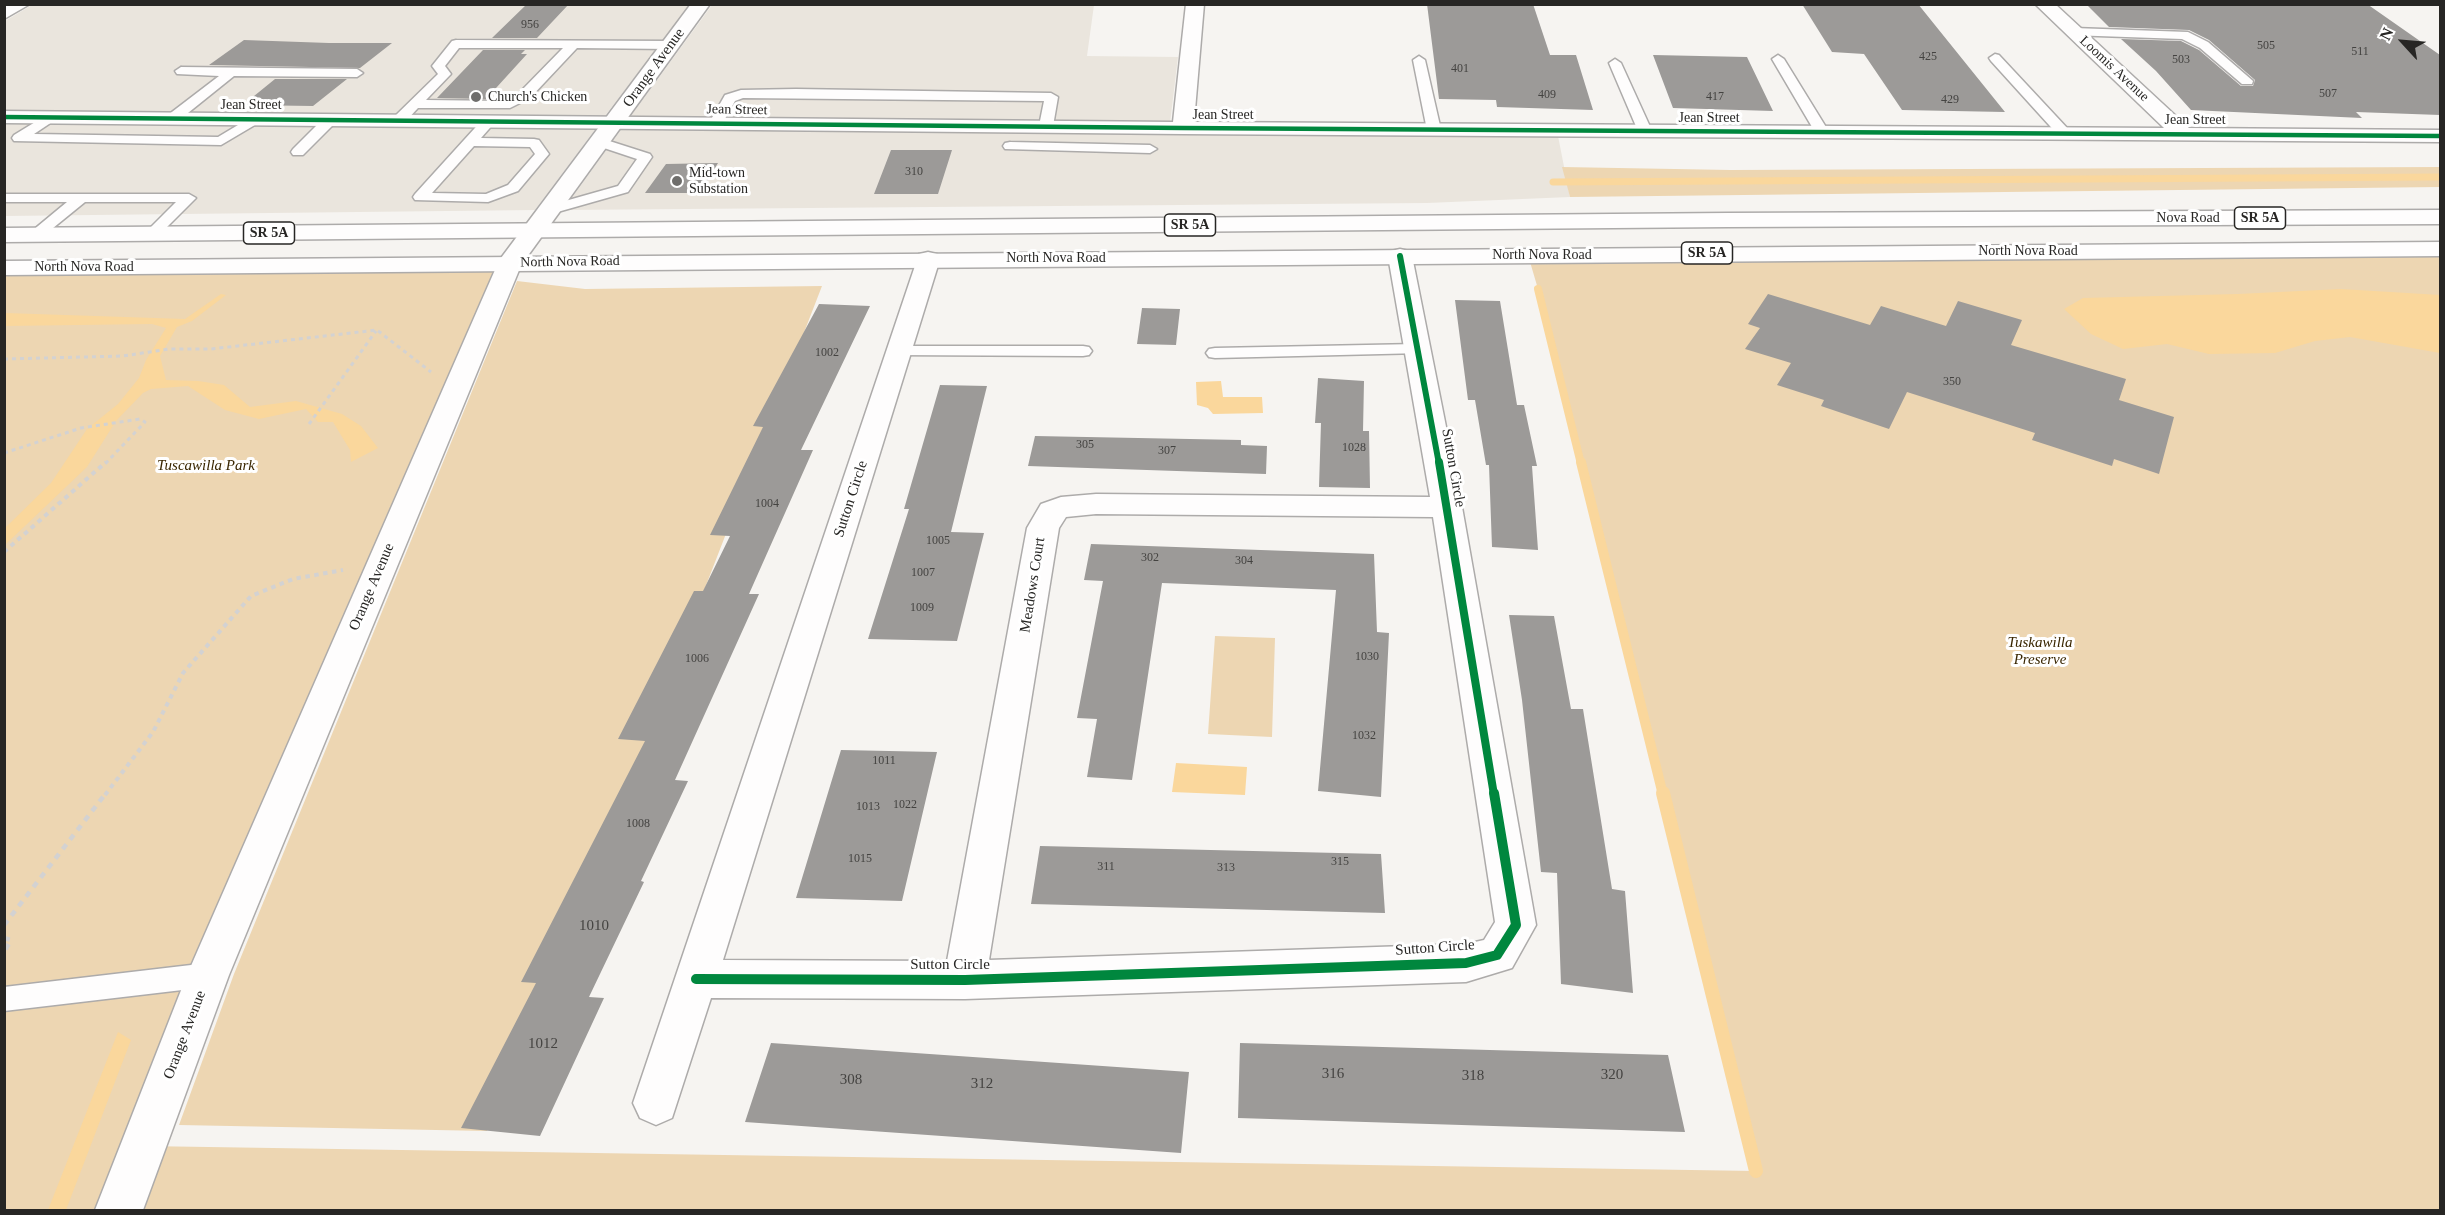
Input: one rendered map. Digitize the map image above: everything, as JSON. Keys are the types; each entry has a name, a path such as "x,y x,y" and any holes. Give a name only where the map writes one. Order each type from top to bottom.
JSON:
{"street":[{"path":"4,15 21,4"},
{"name":"Orange Avenue","path":"119,1210 208,975 510,263 701,4"},
{"path":"1183,128 1195,4"},
{"name":"Loomis Avenue","path":"2044,4 2183,134"},
{"name":"Jean Street","path":"4,117 1434,130 2440,136"},
{"name":"Nova Road","path":"1479,222 2440,217"},
{"path":"1400,256 1414,246 1479,222"},
{"name":"SR 5A","path":"4,235 1479,222"},
{"path":"1308,256 1359,239 1374,232 1381,223"},
{"name":"North Nova Road","path":"4,268 1308,256 2440,249"},
{"name":"Sutton Circle","path":"696,979 965,980 1466,963 1497,955 1516,925 1447,507 1400,256"},
{"name":"Sutton Circle","path":"656,1103 928,259"},
{"name":"Meadows Court","path":"965,980 1043,528 1052,511 1061,507 1096,504 1447,507"}],"lane":[{"path":"2074,32 2184,35 2204,45 2247,81"},
{"path":"399,120 445,74 438,66 456,44 670,45"},
{"path":"415,104 505,105 525,95 573,45"},
{"path":"1995,58 2064,133"},
{"path":"1778,59 1822,132"},
{"path":"1419,60 1434,130"},
{"path":"1615,63 1645,131"},
{"path":"182,71 357,74"},
{"path":"173,118 231,72"},
{"path":"716,123 730,98 741,94 796,93 1051,97 1046,126"},
{"path":"4,149 50,117"},
{"path":"19,138 221,141 258,119"},
{"path":"298,152 331,119"},
{"path":"470,142 534,144 542,154 513,188 488,198 420,197 489,121"},
{"path":"549,210 623,189 645,157 600,142"},
{"path":"1010,146 1150,149"},
{"path":"4,198 189,198 152,234"},
{"path":"37,234 81,198"},
{"path":"1215,353 1417,349"},
{"path":"899,351 1083,351"},
{"path":"4,999 208,975"}],"path":[{"path":"309,424 377,330"},
{"path":"4,359 142,353 169,349 212,349 377,330 432,371 428,381"},
{"path":"4,453 81,428 145,419 145,422 97,472 4,552"},
{"path":"4,925 153,732 183,673 251,596 294,579 343,570 348,561"},
{"path":"4,938 11,940 4,951"}],"shaded area":[{"path":"32,5 690,5 605,116 5,111 5,21"},
{"path":"712,5 1094,5 1087,56 1178,57 1170,123 630,117"},
{"path":"4,122 597,127 535,210 5,216"},
{"path":"623,127 1558,136 1570,197 1427,203 563,210"},
{"path":"2341,289 2440,295 2440,353 2350,337 2315,341 2275,353 2209,354 2167,344 2123,349 2091,334 2064,309 2083,298"},
{"path":"221,294 226,295 192,321 177,327 160,356 166,380 224,385 250,407 296,401 342,414 361,426 378,448 351,462 350,450 333,422 318,422 306,409 259,419 225,410 188,386 151,389 143,393 116,421 87,467 5,545 5,528 51,483 87,429 118,404 139,378 146,360 166,328 152,324 5,326 5,313 185,319"},
{"path":"1221,381 1223,397 1262,397 1263,413 1213,414 1208,408 1197,405 1196,382"},
{"path":"1176,763 1247,767 1245,795 1172,792"},
{"path":"118,1032 131,1040 66,1210 48,1210"}],"green space":[{"path":"1562,167 1731,170 2440,167 2440,187 1570,197"},
{"name":"Tuskawilla Preserve","path":"2440,249 2440,1210 5,1210 4,268 510,263 144,1146 1755,1171 1528,255"},
{"path":"517,281 585,289 822,286 648,735 487,1131 179,1125 234,974"},
{"path":"1215,636 1275,638 1272,737 1208,734"}],"building":[{"path":"527,4 569,4 537,38 492,38"},
{"path":"1427,4 1533,4 1550,55 1576,55 1593,110 1497,107 1496,100 1439,99"},
{"path":"1802,4 1918,4 2005,112 1902,110 1864,54 1832,52"},
{"path":"2086,4 2367,4 2440,55 2440,115 2356,112 2362,118 2191,110 2156,71 2121,39 2181,41 2199,50 2241,86 2253,86 2255,80 2209,40 2189,30 2109,27"},
{"path":"244,40 392,43 360,68 209,65"},
{"path":"483,50 525,50 521,54 527,54 486,99 437,98"},
{"path":"1653,55 1747,57 1773,111 1673,108"},
{"path":"275,79 347,79 313,106 243,105"},
{"path":"891,150 952,150 938,194 874,194"},
{"name":"Mid-town Substation","path":"718,163 700,193 645,193 666,164"},
{"path":"1768,294 1870,325 1881,306 1946,326 1958,301 2022,320 2011,345 2126,379 2119,400 2174,417 2159,474 2114,459 2112,466 2032,440 2035,433 1907,392 1889,429 1821,406 1824,400 1777,385 1791,363 1745,349 1760,328 1748,324"},
{"path":"1455,300 1500,301 1517,405 1524,405 1537,466 1532,466 1538,550 1492,547 1489,465 1486,465 1475,400 1468,400"},
{"path":"819,304 870,306 801,450 813,450 749,594 759,594 675,780 688,781 641,881 644,882 589,997 604,998 540,1136 461,1128 536,983 521,982 645,741 618,739 694,591 703,591 730,536 710,535 763,427 753,426"},
{"path":"1142,308 1180,309 1176,345 1137,344"},
{"path":"1318,378 1364,381 1363,431 1369,431 1370,488 1319,487 1321,423 1315,423"},
{"path":"940,385 987,386 951,532 984,533 957,641 868,639 909,509 904,509"},
{"path":"1035,436 1241,440 1241,445 1267,446 1266,474 1028,466"},
{"path":"1091,544 1374,554 1377,632 1389,633 1381,797 1318,791 1336,590 1162,583 1132,780 1087,777 1097,719 1077,718 1103,581 1084,580"},
{"path":"1509,615 1554,616 1571,709 1583,709 1612,889 1625,891 1633,993 1561,984 1557,873 1541,872 1522,700"},
{"path":"841,750 937,752 902,901 796,898"},
{"path":"1040,846 1381,854 1385,913 1031,904"},
{"path":"771,1043 1189,1072 1181,1153 745,1122"},
{"path":"1240,1043 1668,1055 1685,1132 1238,1118"}],"waterway":[{"path":"1553,182 2440,177"},
{"path":"1538,289 1581,464"},
{"path":"1581,462 1663,795"},
{"path":"1663,793 1756,1171"}],"cycle path":[{"path":"4,117 1183,128 2440,136"},
{"path":"696,979 965,980 1466,963 1497,955 1516,925 1447,507 1400,256"}],"place":[{"name":"Church's Chicken","path":"476,97"},
{"name":"Mid-town Substation","path":"677,181"}],"park label":[{"name":"Tuscawilla Park","path":"206,466"}]}
